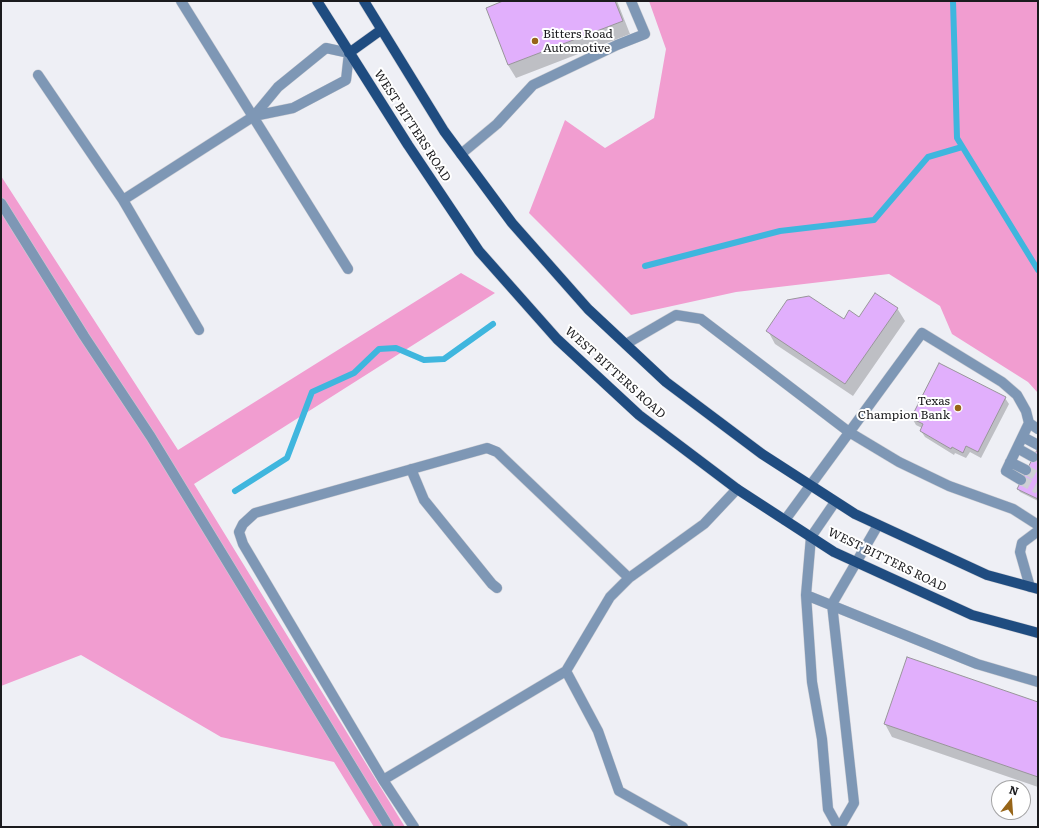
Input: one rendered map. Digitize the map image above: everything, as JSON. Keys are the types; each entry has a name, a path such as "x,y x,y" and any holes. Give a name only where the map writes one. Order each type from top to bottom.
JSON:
{"main road":[{"name":"WEST BITTERS ROAD","path":"317,1 349,53 470,237 489,262 557,339 633,409 737,489 834,552 972,616 1038,634"},
{"name":"WEST BITTERS ROAD","path":"364,1 444,131 512,223 588,309 666,382 762,454 855,514 987,575 1034,588"},
{"path":"349,53 381,30"}],"street":[{"path":"181,1 348,269"},
{"path":"461,154 497,124 533,85 617,44 645,34 631,1"},
{"path":"123,200 254,116 278,87 326,48 349,53 346,80 293,108 254,116"},
{"path":"38,75 123,200 199,330"},
{"path":"1,203 84,336 151,437 390,827"},
{"path":"626,344 676,315 701,319 849,432 899,462 949,486 1013,508 1038,525"},
{"path":"785,520 922,333 1002,382 1017,395 1034,426 1022,437 1006,471 1021,480"},
{"path":"1022,437 1038,445"},
{"path":"414,827 383,780 243,544 239,532 243,524 255,513 487,448 497,452 628,578"},
{"path":"1017,448 1034,457"},
{"path":"1010,462 1026,470"},
{"path":"411,469 424,500 492,584 498,588"},
{"path":"383,780 566,671 610,597 628,578 704,524 737,489"},
{"path":"836,502 811,537 806,595 812,682 822,739 828,809 839,827 854,803 832,604 878,525"},
{"path":"1034,588 1020,552 1022,543 1038,530"},
{"path":"806,595 832,604 977,664 1038,682"},
{"path":"566,671 598,731 619,791 683,827"}],"shaded area":[{"path":"649,1 1038,1 1038,393 1028,382 952,334 940,306 889,274 736,292 631,315 529,213 565,120 605,148 654,118 666,49"},
{"path":"1,176 178,450 461,273 495,293 194,484 405,827 374,827 334,762 221,737 81,655 1,686"}],"building":[{"name":"Bitters Road Automotive","path":"503,1 615,1 623,21 508,65 486,8"},
{"path":"875,293 898,308 845,384 766,331 787,300 809,296 844,319 849,310 859,317"},
{"name":"Texas Champion Bank","path":"939,363 1006,397 978,452 966,446 963,453 952,447 951,449 920,431 923,424 911,418"},
{"path":"1038,448 1038,499 1017,489"},
{"path":"907,657 1038,702 1038,777 884,724"}],"waterway":[{"path":"953,1 957,138 1038,270"},
{"path":"645,266 780,231 874,220 928,157 962,147"},
{"path":"235,491 287,458 312,392 354,373 379,349 396,348 424,360 444,359 493,324"}],"tunnel":[{"path":"1026,470 1038,477"},
{"path":"1021,480 1038,489"}],"place":[{"name":"Bitters Road Automotive","path":"535,41"},
{"name":"Texas Champion Bank","path":"958,408"}]}
